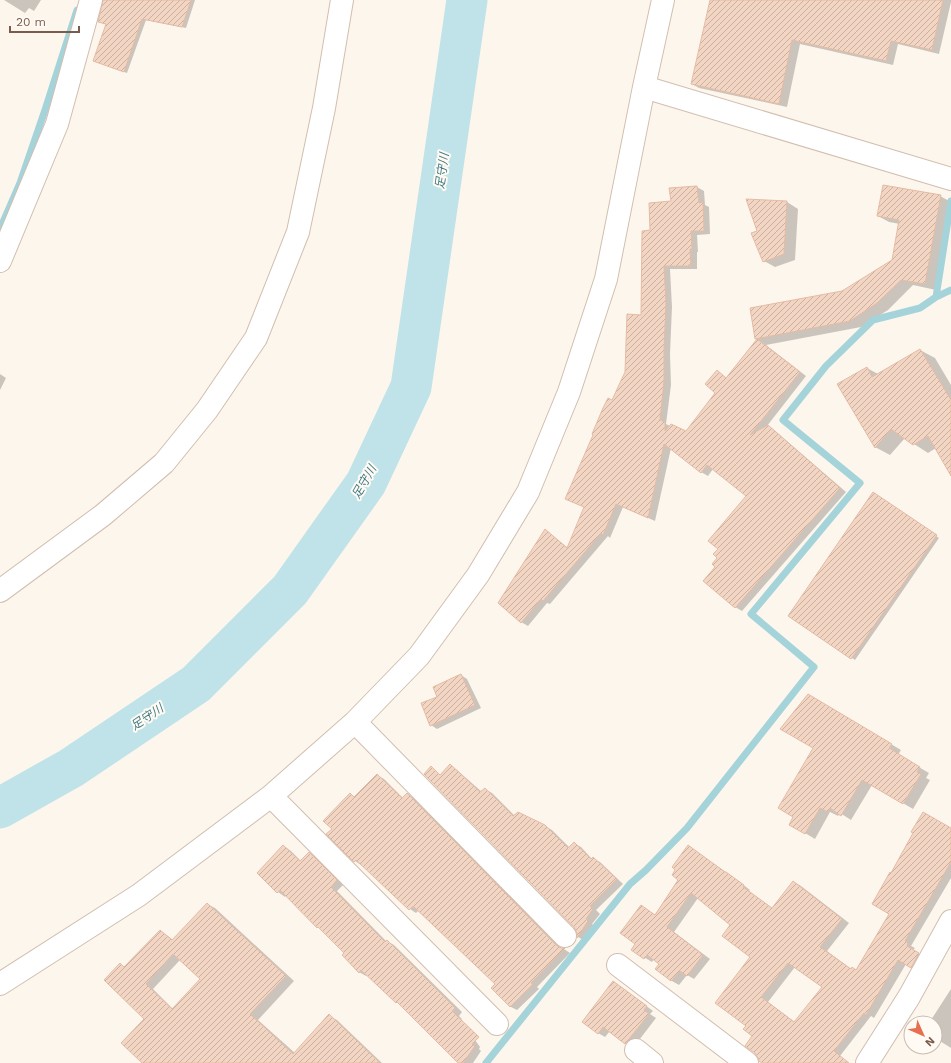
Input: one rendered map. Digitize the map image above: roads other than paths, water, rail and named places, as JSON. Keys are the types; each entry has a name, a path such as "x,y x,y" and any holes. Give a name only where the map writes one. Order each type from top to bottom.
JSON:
{"street":[{"path":"0,261 57,124 91,0"},
{"path":"0,591 103,515 164,463 208,410 256,338 298,232 324,108 342,0"},
{"path":"0,984 139,895 271,796 355,722 418,656 478,575 528,492 569,392 606,279 644,87 663,0"},
{"path":"644,87 949,178"},
{"path":"355,722 565,936"},
{"path":"271,796 497,1024"},
{"path":"867,1063 909,997 951,921"},
{"path":"618,965 747,1063"}],"waterway":[{"name":"足守川","path":"0,808 71,768 196,684 290,590 366,483 411,387 467,0"},
{"path":"0,229 20,183 77,10"},
{"path":"936,297 951,201"},
{"path":"486,1063 630,884 646,870 687,828 814,667 751,614 860,483 783,420 826,366 873,320 920,308 936,297 951,290"}]}
